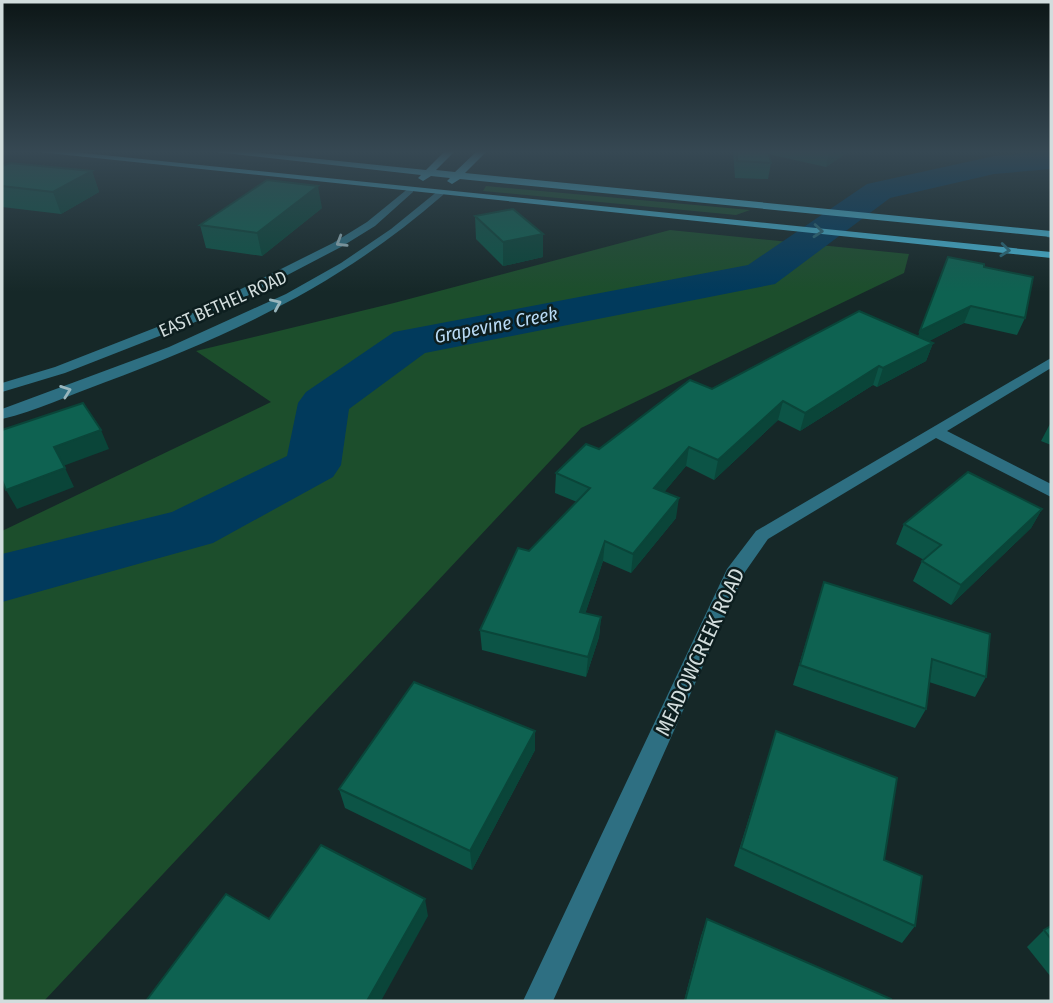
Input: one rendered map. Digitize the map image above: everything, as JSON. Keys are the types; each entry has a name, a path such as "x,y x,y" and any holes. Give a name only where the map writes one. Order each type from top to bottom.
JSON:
{"main road":[{"path":"487,198 1051,255"},
{"path":"686,198 1051,234"}],"street":[{"name":"EAST BETHEL ROAD","path":"2,388 60,370 198,316 337,245 371,224 401,198"},
{"name":"EAST BETHEL ROAD","path":"2,414 88,383 284,301 384,240 433,198"},
{"name":"MEADOWCREEK ROAD","path":"538,1001 737,569 762,535 1051,362"},
{"path":"935,432 1051,491"}],"green space":[{"path":"555,198 616,198 750,210 736,215"},
{"path":"670,230 909,254 904,273 581,428 44,1001 2,1001 2,531 271,402 196,351 394,303"}],"building":[{"path":"240,198 303,198 257,233 200,225"},
{"path":"513,209 543,234 503,242 475,216"},
{"path":"948,257 1033,277 1025,318 971,306 920,331"},
{"path":"859,311 933,343 883,368 879,366 805,413 783,401 718,460 689,447 654,488 679,498 633,554 605,541 580,612 601,617 588,657 480,630 518,548 529,551 590,488 556,473 586,444 599,449 690,380 712,389"},
{"path":"83,403 101,430 54,447 65,468 6,490 2,480 2,430"},
{"path":"968,472 1042,509 961,585 922,561 941,545 904,524"},
{"path":"824,582 990,634 986,677 932,659 926,709 800,665"},
{"path":"414,682 535,731 470,851 339,789"},
{"path":"776,731 897,778 884,860 922,876 915,926 741,848"},
{"path":"321,845 425,899 367,1001 146,1001 226,894 269,919"},
{"path":"707,919 891,999 685,1001"},
{"path":"1051,926 1051,939 1044,930"}],"waterway":[{"name":"Grapevine Creek","path":"2,578 191,528 313,465 324,403 410,342 761,275 869,198"}]}
